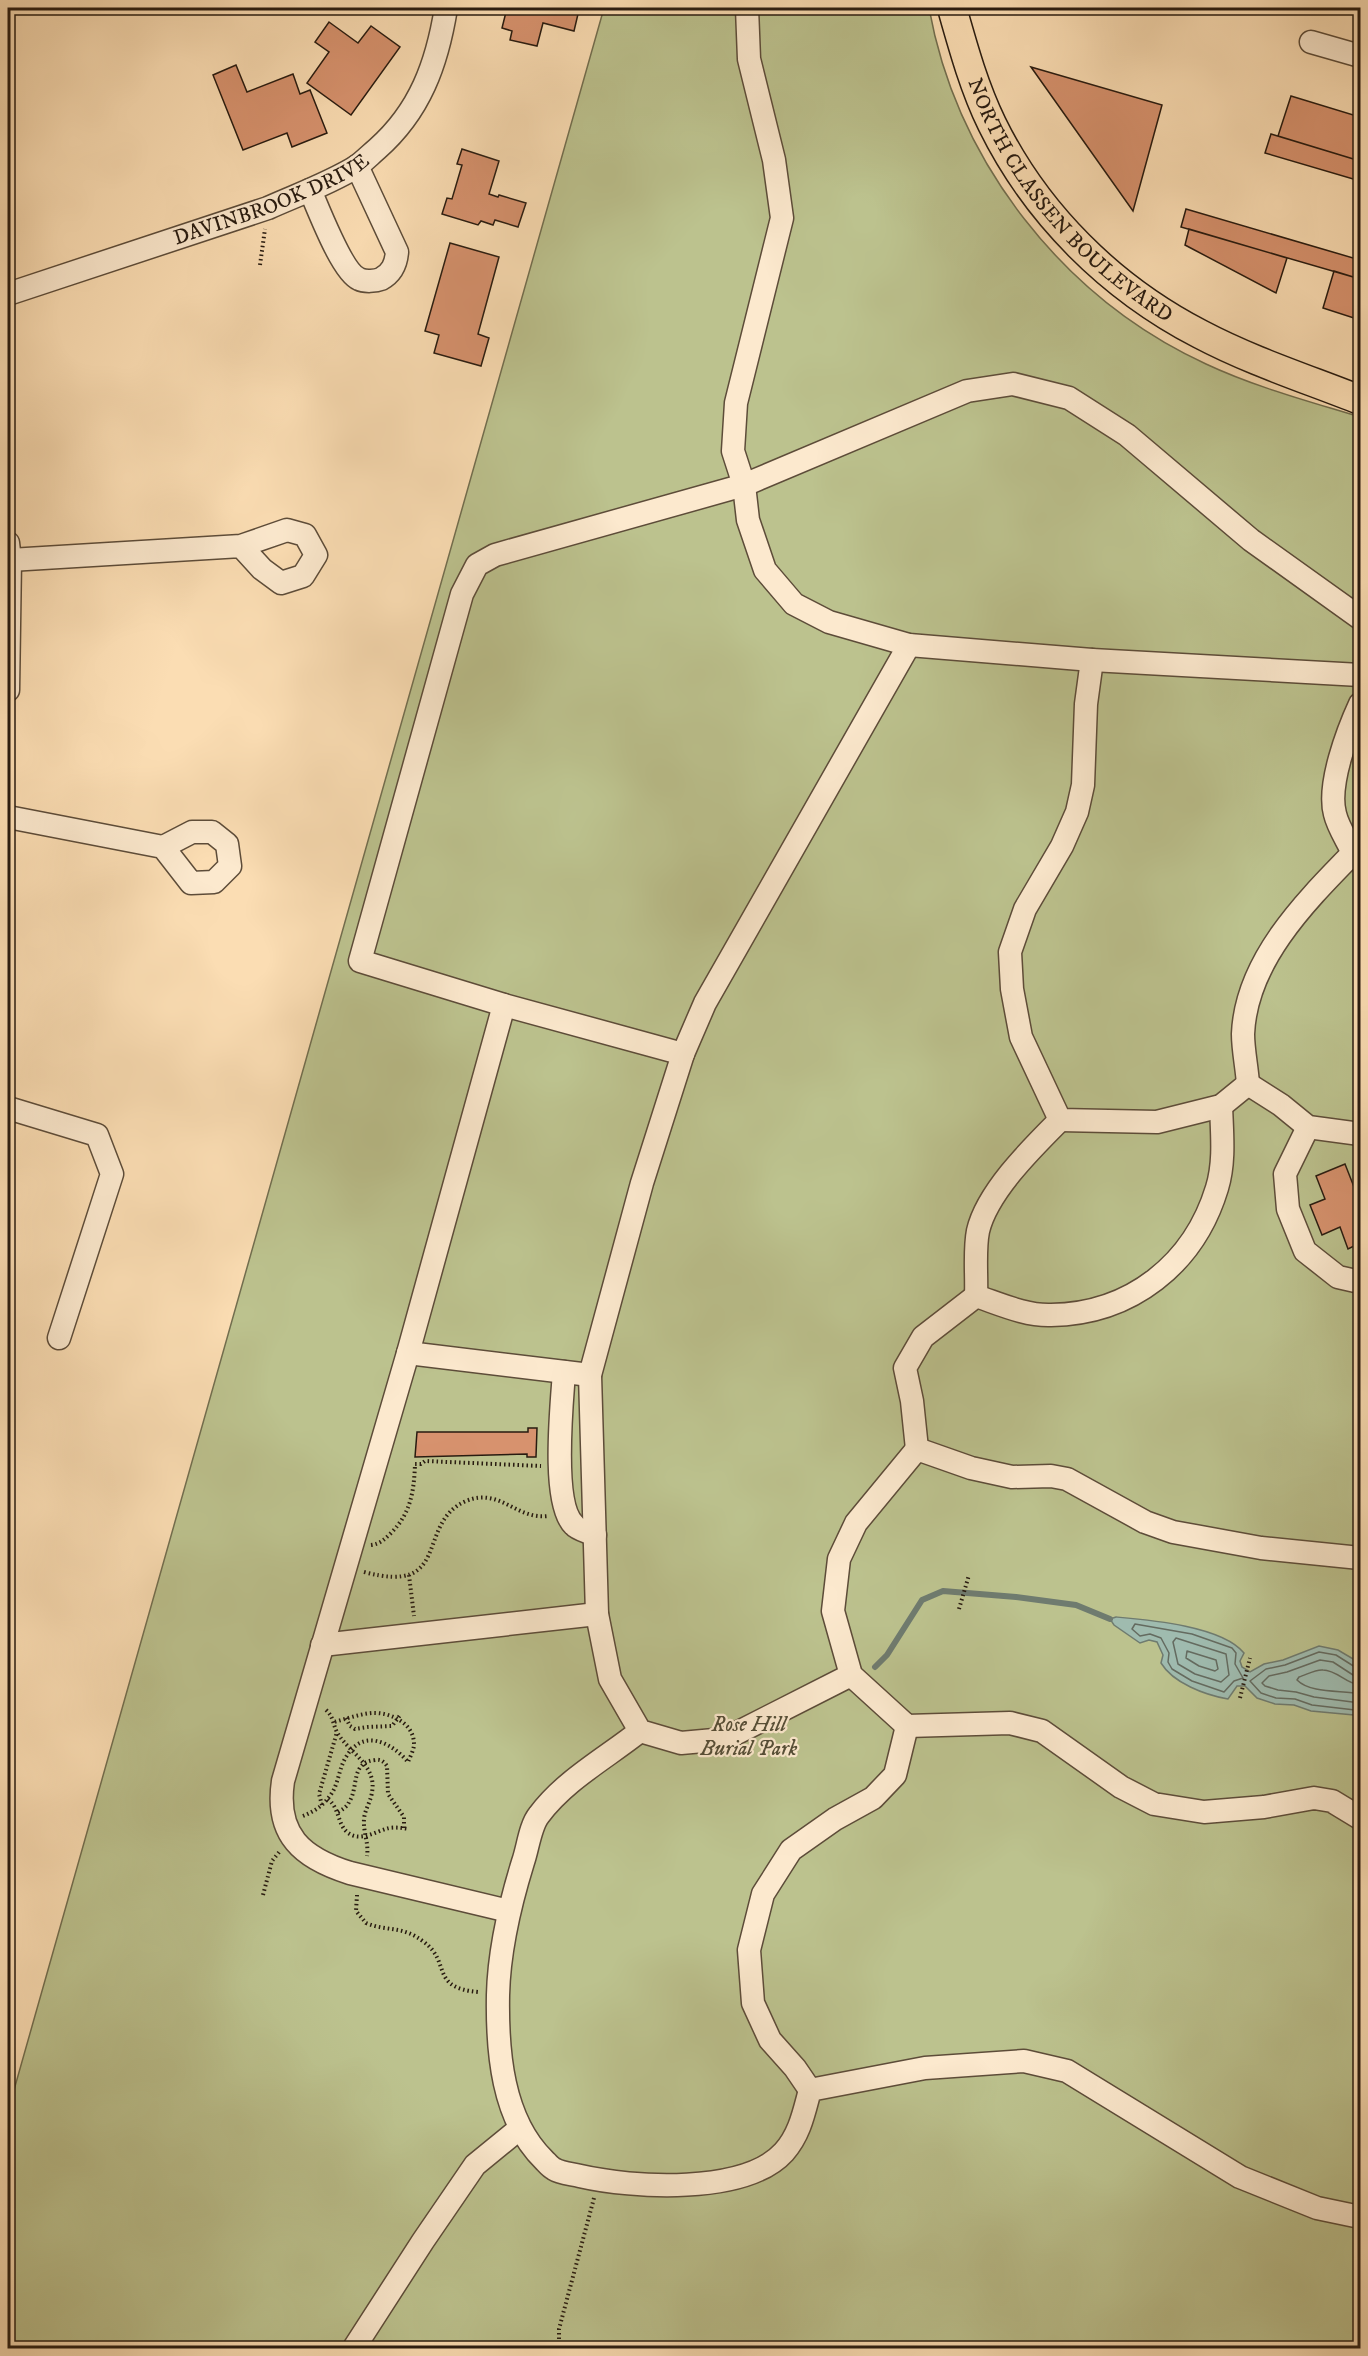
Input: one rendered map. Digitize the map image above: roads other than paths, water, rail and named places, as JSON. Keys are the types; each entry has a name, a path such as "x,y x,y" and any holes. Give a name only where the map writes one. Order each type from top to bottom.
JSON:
{"main road":[{"name":"NORTH CLASSEN BOULEVARD","path":"952,8 967,62 992,124 1021,176 1051,215 1086,253 1126,288 1162,314 1239,352 1360,400"},
{"name":"NORTH CLASSEN BOULEVARD","path":"1239,352 1360,379"}],"street":[{"name":"DAVINBROOK DRIVE","path":"8,294 268,208 357,166 395,133 422,93 440,44 446,8"},
{"path":"747,8 749,59 774,160 782,218 736,403 734,451 744,486 748,520 765,570 794,604 829,622 909,645 1092,660 1360,675"},
{"path":"1311,42 1360,56"},
{"path":"309,190 345,265 358,279 376,281 389,275 396,261 397,252 357,166"},
{"path":"683,1054 504,1005 360,961 462,594 477,565 495,555 744,486 967,391 1013,384 1069,398 1127,435 1251,540 1360,618"},
{"path":"8,690 9,552 241,546"},
{"path":"851,1675 725,1739 681,1743 640,1731 610,1678 597,1614 590,1375 642,1183 683,1054 705,1003 909,645"},
{"path":"1060,1120 1021,1038 1012,989 1010,951 1025,909 1062,846 1077,812 1083,785 1086,704 1092,660"},
{"path":"1248,1084 1243,1034 1251,994 1273,948 1296,912 1357,854 1334,813 1335,777 1347,731 1360,704"},
{"path":"8,817 163,847"},
{"path":"504,1005 408,1353 283,1781 281,1796 289,1831 311,1858 350,1874 509,1911"},
{"path":"976,1296 978,1232 987,1207 1022,1159 1060,1120 1157,1122 1221,1106 1248,1084"},
{"path":"1248,1084 1281,1105 1308,1128 1360,1134"},
{"path":"976,1296 1023,1312 1050,1315 1085,1312 1126,1300 1161,1277 1185,1250 1203,1224 1217,1188 1223,1157 1221,1106"},
{"path":"8,1108 97,1135 112,1174 59,1338"},
{"path":"1308,1128 1285,1174 1288,1209 1305,1251 1338,1276 1360,1282"},
{"path":"976,1296 923,1337 905,1368 912,1401 917,1449 856,1523 839,1559 832,1611 851,1675 907,1726 1010,1723 1042,1731 1121,1787 1154,1804 1204,1812 1264,1807 1314,1798 1332,1801 1360,1818"},
{"path":"408,1353 590,1375"},
{"path":"564,1372 559,1466 567,1512 574,1526 595,1535"},
{"path":"917,1449 971,1468 1012,1477 1051,1476 1067,1479 1145,1522 1173,1532 1261,1548 1360,1558"},
{"path":"322,1645 597,1614"},
{"path":"640,1731 569,1784 538,1816 509,1911 498,1993 500,2050 508,2094 519,2129 532,2148 554,2170 598,2180 680,2186 725,2180 756,2171 784,2153 799,2131 810,2090 795,2068 770,2040 753,2003 749,1950 763,1893 791,1850 835,1819 873,1798 895,1775 907,1726"},
{"path":"810,2090 925,2067 1024,2061 1067,2072 1240,2177 1317,2208 1360,2217"},
{"path":"354,2349 423,2241 476,2165 519,2129"}],"water":[{"path":"1116,1617 1184,1626 1220,1636 1244,1653 1240,1661 1242,1667 1250,1672 1264,1664 1283,1660 1319,1646 1338,1650 1360,1663 1360,1720 1354,1715 1311,1711 1294,1705 1275,1704 1257,1698 1245,1686 1237,1686 1228,1699 1190,1687 1166,1670 1161,1663 1163,1655 1157,1642 1149,1640 1140,1643 1114,1625 1110,1619"}],"waterway":[{"path":"875,1667 887,1655 922,1600 943,1591 1076,1605 1110,1619"}],"park label":[{"name":"Rose Hill Burial Park","path":"749,1737"}]}
